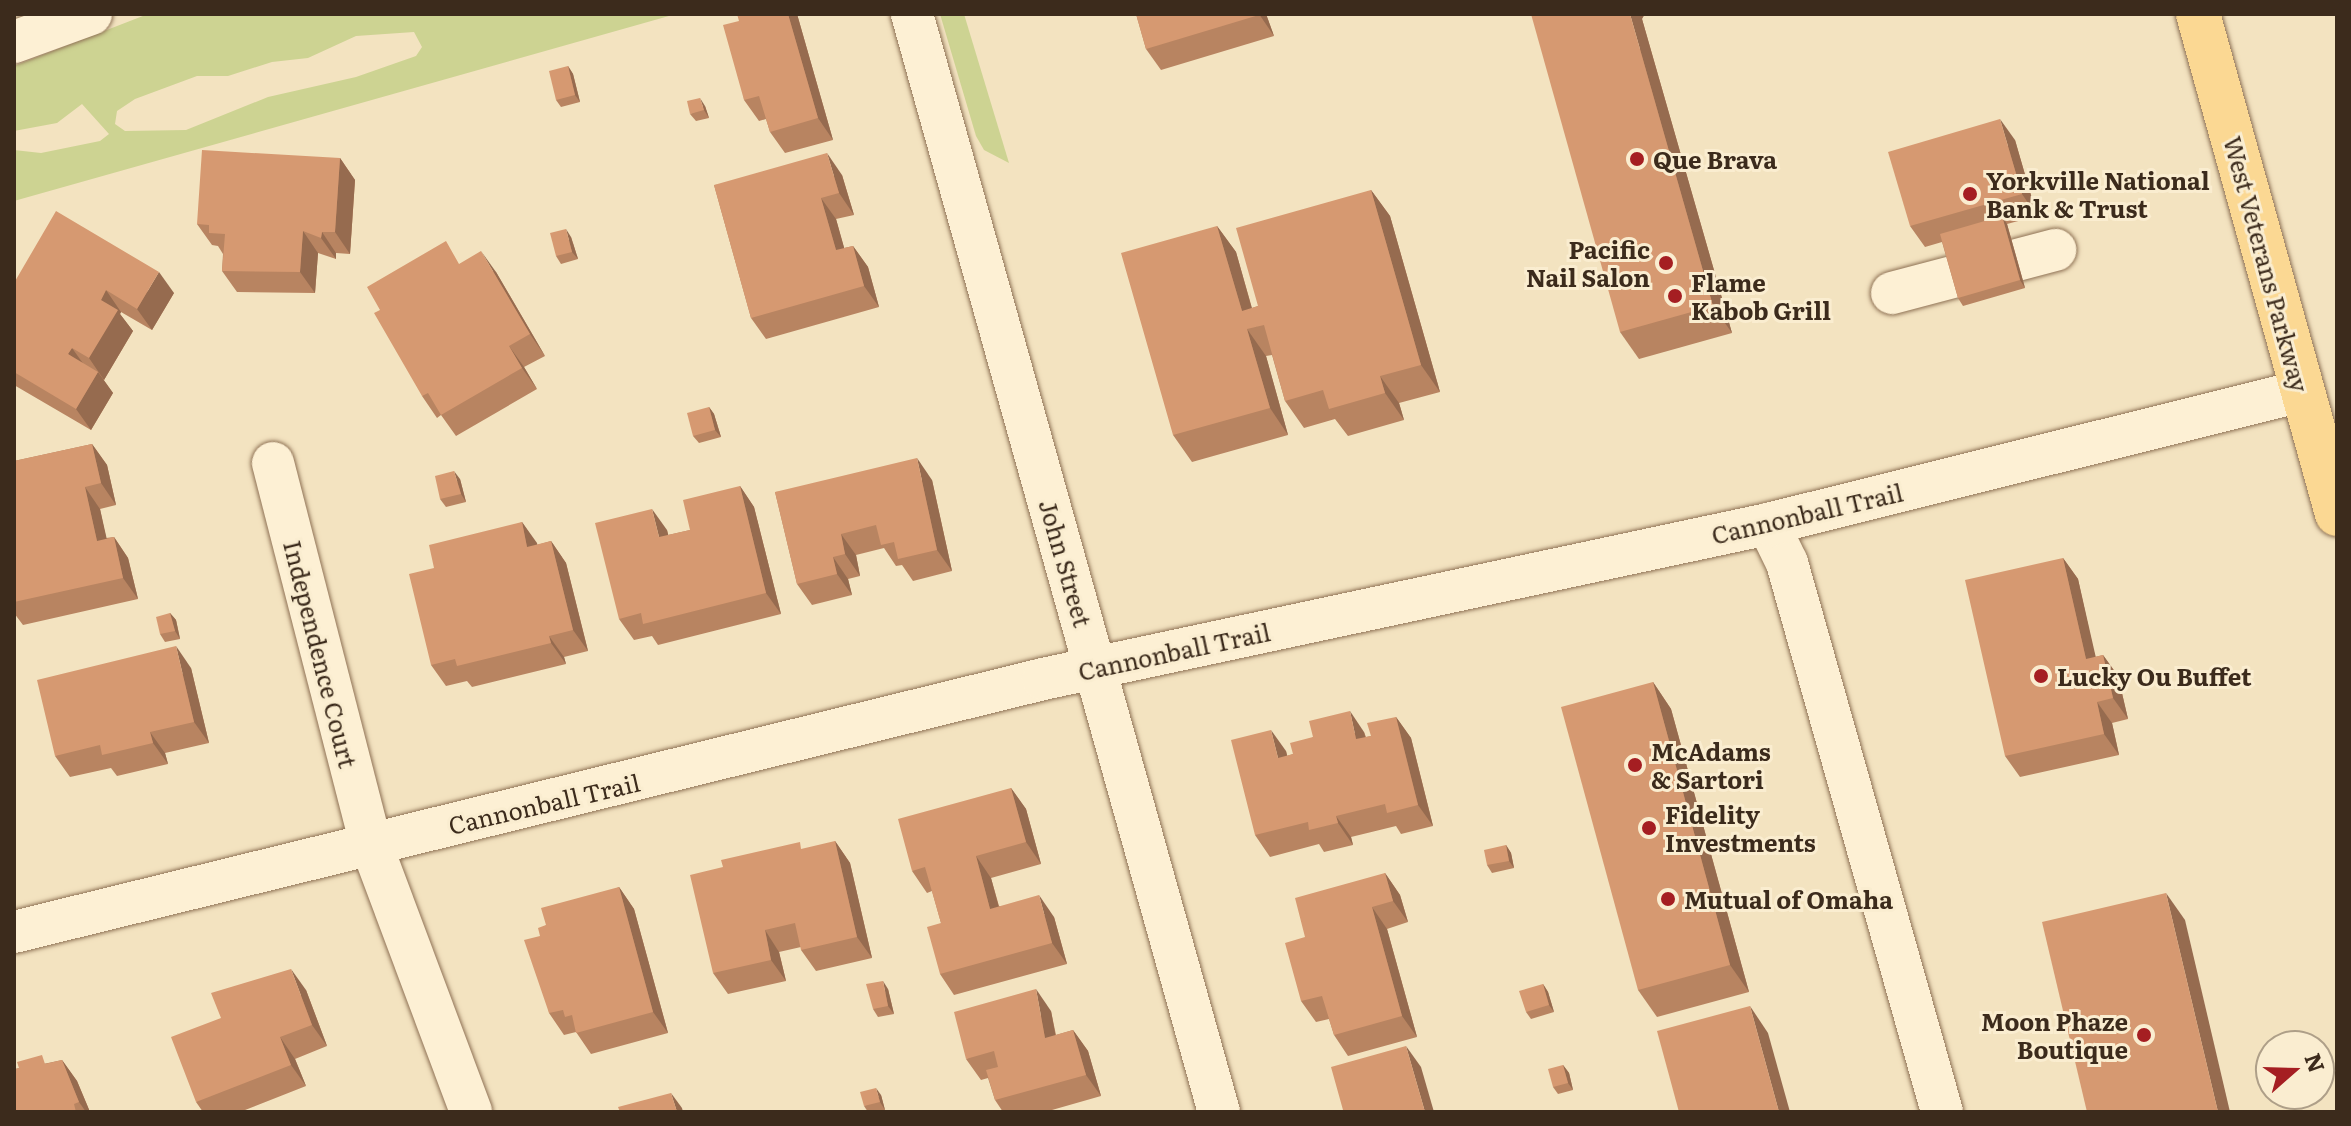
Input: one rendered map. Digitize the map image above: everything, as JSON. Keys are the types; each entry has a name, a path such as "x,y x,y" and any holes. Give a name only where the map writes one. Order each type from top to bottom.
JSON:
{"main road":[{"name":"West Veterans Parkway","path":"2198,14 2319,390 2337,514"}],"street":[{"path":"14,42 91,14"},
{"name":"John Street","path":"912,14 1219,1112"},
{"path":"1892,293 2055,250"},
{"name":"Cannonball Trail","path":"14,932 1097,668 1768,524 2319,390"},
{"name":"Independence Court","path":"273,463 371,844 471,1112"},
{"path":"1768,524 1787,563 1942,1112"}],"green space":[{"path":"148,14 676,14 14,201 14,150 41,153 100,141 109,134 82,104 57,123 14,131 14,66","holes":["414,32 422,47 416,56 356,77 268,97 186,130 125,131 115,124 117,111 135,99 197,76 228,76 272,62 308,58 356,36"]},
{"path":"940,14 964,14 1009,163 984,150 976,136"}],"building":[{"path":"737,14 788,14 818,118 770,132 759,96 744,100 723,25 739,21"},
{"path":"1136,14 1259,14 1259,15 1146,49"},
{"path":"1531,14 1630,14 1713,306 1620,332"},
{"path":"568,66 575,95 556,100 549,71"},
{"path":"700,98 704,110 690,114 687,101"},
{"name":"Yorkville National Bank & Trust","path":"2000,119 2022,194 1910,226 1888,152"},
{"path":"202,150 340,158 335,232 322,232 321,238 303,231 300,272 222,271 225,234 209,233 209,225 197,224"},
{"path":"827,153 839,193 821,198 836,250 853,246 864,286 751,318 714,185"},
{"path":"1371,190 1421,365 1380,376 1385,393 1329,409 1323,390 1285,401 1264,325 1247,329 1270,408 1173,435 1121,253 1217,226 1242,311 1258,306 1236,228"},
{"path":"56,211 159,272 137,309 106,290 101,300 118,310 89,358 72,348 68,354 98,372 76,409 14,372 14,283"},
{"path":"2002,216 2020,280 1958,298 1940,234"},
{"path":"566,229 572,252 556,256 550,233"},
{"path":"446,241 459,264 481,251 530,334 509,346 522,368 441,415 428,393 422,396 374,313 380,310 367,287"},
{"path":"709,407 715,430 693,436 687,413"},
{"path":"92,444 101,483 85,487 97,541 114,537 123,578 14,602 14,461"},
{"path":"917,458 937,550 898,559 894,542 881,545 876,525 841,534 845,554 833,557 837,574 797,584 775,492"},
{"path":"454,471 461,494 440,499 435,476"},
{"path":"740,486 766,593 643,624 641,613 619,619 595,523 652,509 659,537 690,530 683,500"},
{"path":"522,522 527,547 551,541 573,630 549,636 551,643 457,666 455,659 431,665 409,574 434,568 429,545"},
{"path":"2063,558 2086,659 2103,655 2113,698 2097,702 2104,734 2005,756 1965,580"},
{"path":"170,613 175,631 160,634 156,617"},
{"path":"176,646 194,722 150,732 153,743 102,755 100,745 55,756 37,680"},
{"path":"1653,682 1730,965 1638,990 1561,707"},
{"path":"1350,711 1356,739 1371,736 1367,723 1396,717 1418,805 1387,813 1385,804 1336,816 1338,823 1309,830 1308,822 1255,835 1231,740 1271,730 1278,758 1293,754 1290,743 1313,737 1309,721"},
{"path":"1011,788 1026,842 976,856 990,909 1039,895 1052,943 940,974 927,927 941,923 925,867 912,871 898,819"},
{"path":"835,841 857,937 801,950 795,923 765,930 771,960 713,973 690,875 723,867 721,860 800,842 801,849"},
{"path":"1506,845 1509,861 1487,865 1484,850"},
{"path":"1385,873 1393,901 1372,907 1402,1016 1334,1035 1322,996 1301,1001 1285,943 1305,937 1295,898"},
{"path":"619,887 653,1012 576,1033 572,1015 565,1017 563,1010 549,1013 524,940 540,936 538,928 546,925 541,908"},
{"path":"2166,893 2218,1112 2087,1112 2042,922"},
{"path":"291,969 312,1025 280,1037 291,1065 196,1102 171,1037 221,1018 211,993"},
{"path":"883,981 888,1006 873,1009 866,984"},
{"path":"1543,984 1549,1005 1526,1012 1519,991"},
{"path":"1036,989 1045,1038 1073,1030 1086,1075 995,1100 986,1070 998,1067 994,1051 966,1059 954,1012"},
{"path":"1750,1006 1779,1112 1679,1112 1657,1031"},
{"path":"1406,1046 1425,1112 1338,1112 1343,1110 1331,1067"},
{"path":"42,1055 45,1064 62,1060 79,1102 74,1104 76,1112 14,1112 14,1070 19,1068 17,1062"},
{"path":"1563,1065 1568,1083 1553,1087 1548,1069"},
{"path":"876,1088 880,1102 864,1106 860,1092"},
{"path":"671,1093 677,1112 620,1112 618,1107"}],"place":[{"name":"Que Brava","path":"1637,159"},
{"name":"Yorkville National Bank & Trust","path":"1970,194"},
{"name":"Pacific Nail Salon","path":"1666,263"},
{"name":"Flame Kabob Grill","path":"1675,296"},
{"name":"Lucky Ou Buffet","path":"2041,676"},
{"name":"McAdams & Sartori","path":"1635,765"},
{"name":"Fidelity Investments","path":"1649,828"},
{"name":"Mutual of Omaha","path":"1668,899"},
{"name":"Moon Phaze Boutique","path":"2144,1035"}]}
